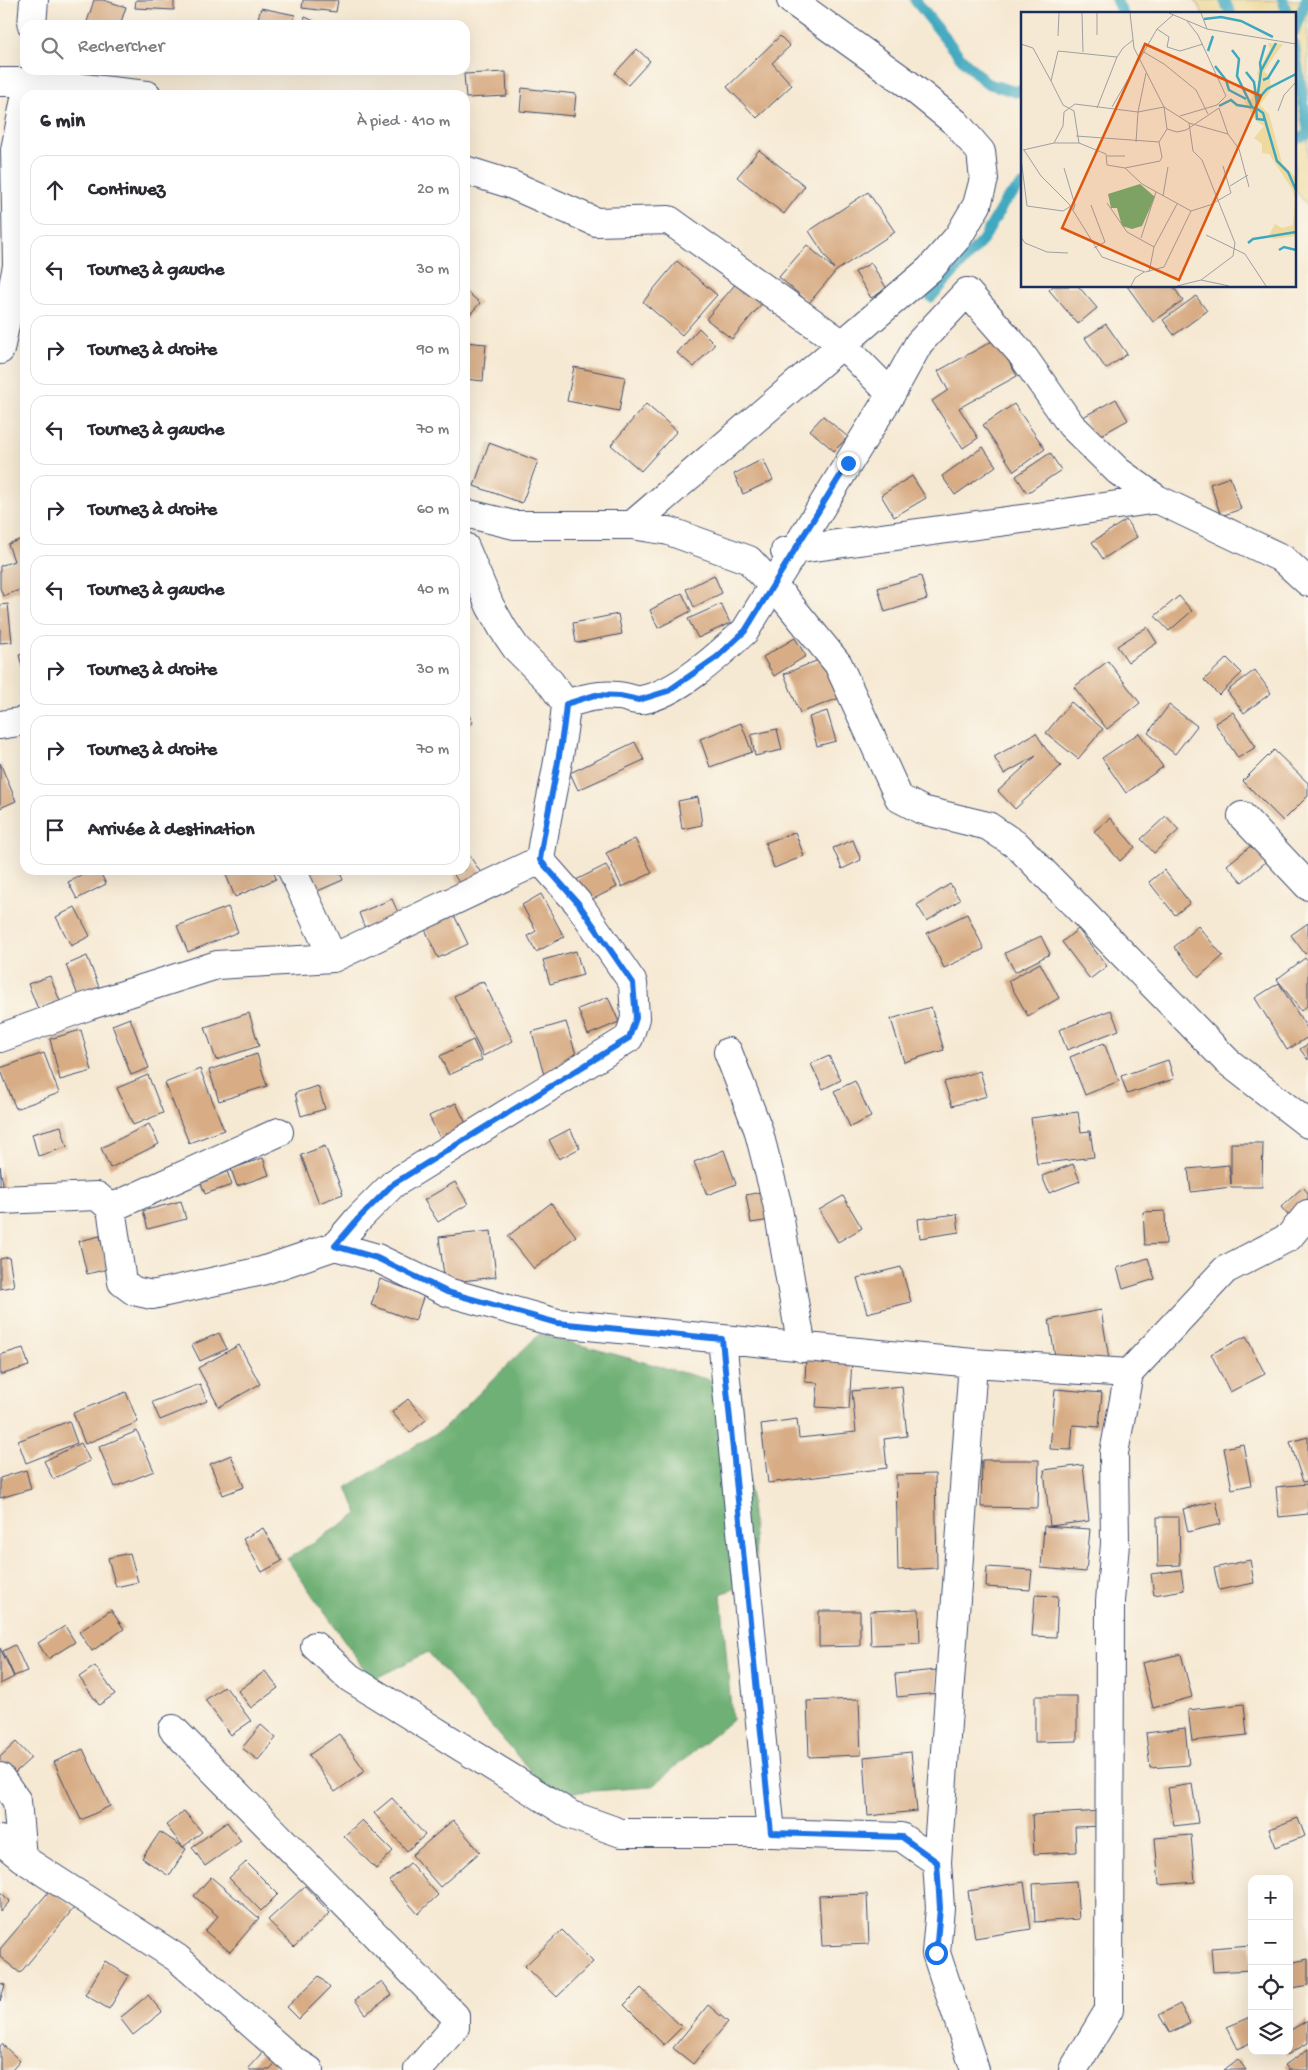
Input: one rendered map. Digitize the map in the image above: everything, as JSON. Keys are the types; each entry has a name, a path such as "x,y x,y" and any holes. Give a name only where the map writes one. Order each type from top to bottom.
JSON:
{"street":[{"path":"32,20 34,0"},
{"path":"632,525 841,343 930,269 958,237 977,205 984,179 981,152 956,123 908,84 791,0"},
{"path":"0,82 27,87 72,90"},
{"path":"0,350 18,266 13,151 20,119"},
{"path":"470,172 510,184 596,222 669,220 841,343 891,394"},
{"path":"566,704 595,695 620,696 639,700 668,691 717,657 745,631 891,394 919,344 967,292 1020,352 1071,424 1118,471 1157,499 1283,559 1308,582"},
{"path":"749,560 796,548 1051,515 1157,499"},
{"path":"470,514 514,525 632,525 669,531 749,560 773,585 838,664 900,798 922,810 988,826 1018,846 1227,1062 1308,1124"},
{"path":"0,1200 97,1196 111,1208 122,1282 134,1292 152,1295 262,1270 335,1246 358,1219 393,1184 629,1038 636,1018 633,983 578,903 540,860 545,824 563,740 566,704 550,682 516,648 490,606 470,559"},
{"path":"0,725 20,722"},
{"path":"1242,816 1308,886"},
{"path":"0,1038 88,1006 217,965 333,958 540,860"},
{"path":"294,875 333,958"},
{"path":"728,1052 758,1129 777,1203 802,1348"},
{"path":"111,1208 279,1132"},
{"path":"1073,2070 1109,2010 1110,1610 1115,1544 1114,1453 1128,1373 1225,1270 1289,1237 1308,1214"},
{"path":"335,1246 377,1258 447,1292 557,1323 802,1348 974,1363 1128,1373"},
{"path":"722,1339 771,1833"},
{"path":"974,1363 937,1862 940,1908 936,1953 975,2070"},
{"path":"315,1646 350,1678 571,1815 621,1833 771,1833 902,1837 937,1862"},
{"path":"173,1729 455,2016 455,2027 418,2070"},
{"path":"0,1777 17,1801 22,1858"},
{"path":"0,1840 22,1858 177,1958 294,2060 309,2070"}],"green space":[{"path":"539,1334 740,1388 758,1579 721,1594 732,1720 651,1787 550,1794 428,1652 372,1680 287,1559 358,1514 347,1487 443,1429"}],"sand":[{"path":"1195,0 1308,0 1308,206 1296,191 1296,12 1202,12"}],"building":[{"path":"94,0 103,0 126,7 122,20 88,20"},
{"path":"136,0 174,0 174,10 135,8"},
{"path":"303,0 338,0 336,12 302,8"},
{"path":"261,8 295,15 294,20 257,20"},
{"path":"780,36 790,46 772,63 792,85 757,118 727,87"},
{"path":"637,49 650,61 628,85 615,73"},
{"path":"506,72 507,96 470,98 470,90 465,90 464,75"},
{"path":"522,88 576,94 574,116 520,111"},
{"path":"759,150 805,186 784,214 737,177"},
{"path":"868,192 895,232 836,271 809,303 779,277 807,245 834,269 809,231"},
{"path":"677,261 717,295 682,335 643,302"},
{"path":"871,263 887,289 871,298 855,272"},
{"path":"738,281 763,302 732,339 706,319"},
{"path":"1051,288 1080,288 1097,308 1078,324 1049,290"},
{"path":"1128,288 1174,288 1183,301 1153,322"},
{"path":"470,294 480,303 470,314"},
{"path":"1196,296 1207,311 1174,335 1163,320"},
{"path":"1106,324 1127,354 1106,369 1085,338"},
{"path":"699,328 715,344 694,367 677,353"},
{"path":"996,339 1017,376 959,408 978,438 963,448 932,401 948,390 938,371"},
{"path":"470,342 486,344 483,381 470,380"},
{"path":"574,367 625,377 619,411 567,401"},
{"path":"1116,399 1128,420 1094,439 1083,417"},
{"path":"646,404 677,431 641,471 611,445"},
{"path":"1014,404 1045,449 1014,471 983,425"},
{"path":"823,416 848,437 834,451 810,430"},
{"path":"489,443 538,461 522,503 474,486"},
{"path":"983,447 996,466 955,495 942,476"},
{"path":"1050,453 1061,470 1027,493 1016,476"},
{"path":"763,459 773,480 743,494 734,474"},
{"path":"912,476 926,498 894,517 881,495"},
{"path":"1230,477 1241,509 1221,516 1210,484"},
{"path":"1126,520 1137,537 1103,559 1092,542"},
{"path":"20,540 20,590 3,596 0,588 0,566 14,561 8,544"},
{"path":"714,575 722,593 694,607 686,589"},
{"path":"921,576 927,599 885,612 878,588"},
{"path":"682,593 691,611 658,628 650,610"},
{"path":"1179,596 1192,611 1169,631 1155,616"},
{"path":"8,604 12,642 0,643 0,605"},
{"path":"721,604 730,623 698,638 688,619"},
{"path":"618,614 622,634 576,643 573,623"},
{"path":"1147,627 1157,643 1128,662 1117,646"},
{"path":"795,638 806,656 774,676 763,657"},
{"path":"826,657 842,697 800,713 784,674"},
{"path":"1227,658 1242,673 1219,695 1204,680"},
{"path":"1108,661 1140,703 1107,729 1074,687"},
{"path":"1255,670 1271,693 1244,713 1227,691"},
{"path":"1071,702 1103,729 1078,759 1046,733"},
{"path":"1169,705 1197,726 1175,754 1148,733"},
{"path":"827,711 836,741 817,746 809,717"},
{"path":"1233,712 1256,747 1238,758 1215,723"},
{"path":"741,723 752,752 710,767 700,739"},
{"path":"777,729 782,750 755,756 751,735"},
{"path":"1036,733 1046,749 1061,766 1015,809 998,791 1036,756 1004,774 994,757"},
{"path":"1139,733 1163,767 1126,793 1102,758"},
{"path":"635,742 644,760 578,790 570,773"},
{"path":"1274,750 1308,783 1308,796 1283,821 1243,781"},
{"path":"0,763 16,801 0,808"},
{"path":"698,797 702,825 682,829 678,801"},
{"path":"1166,816 1179,830 1154,853 1141,839"},
{"path":"1110,818 1135,847 1120,861 1094,831"},
{"path":"795,832 804,856 774,868 765,843"},
{"path":"635,839 652,873 622,887 606,853"},
{"path":"853,840 861,860 842,869 833,848"},
{"path":"1253,844 1267,861 1242,882 1227,865"},
{"path":"470,856 485,879 465,892 454,875 470,875"},
{"path":"606,865 617,887 585,903 574,881"},
{"path":"1164,870 1190,903 1175,915 1149,882"},
{"path":"83,875 102,875 106,884 77,899 68,882"},
{"path":"226,875 275,875 276,879 235,897"},
{"path":"305,875 341,875 343,880 313,893"},
{"path":"950,884 960,900 927,921 917,905"},
{"path":"541,894 564,937 536,952 528,936 536,931 522,905"},
{"path":"392,899 400,917 366,931 359,913"},
{"path":"75,907 90,936 71,946 56,917"},
{"path":"228,907 238,932 188,952 177,926"},
{"path":"453,913 468,944 438,958 424,927"},
{"path":"967,914 984,949 944,968 927,933"},
{"path":"1308,923 1308,951 1305,954 1291,935"},
{"path":"1198,926 1223,956 1199,977 1174,947"},
{"path":"1078,929 1107,966 1090,979 1062,942"},
{"path":"1041,936 1050,954 1015,972 1005,953"},
{"path":"576,951 583,975 550,984 543,960"},
{"path":"87,956 104,1000 83,1008 66,965"},
{"path":"1305,958 1308,962 1308,1005 1301,1011 1277,979"},
{"path":"1040,963 1059,998 1028,1016 1008,981"},
{"path":"50,976 60,1001 38,1009 28,984"},
{"path":"483,981 513,1041 483,1056 454,996"},
{"path":"1279,983 1308,1030 1308,1037 1287,1050 1255,998"},
{"path":"608,997 619,1022 588,1035 578,1009"},
{"path":"931,1007 944,1050 904,1062 891,1019"},
{"path":"1111,1010 1119,1030 1067,1050 1059,1030"},
{"path":"249,1013 259,1046 216,1060 205,1027"},
{"path":"130,1018 149,1068 131,1075 112,1025"},
{"path":"566,1022 579,1064 544,1075 532,1032"},
{"path":"81,1030 92,1071 60,1080 50,1039"},
{"path":"473,1040 482,1060 449,1075 440,1056"},
{"path":"1104,1043 1119,1081 1085,1095 1070,1057"},
{"path":"1308,1044 1308,1060 1300,1049"},
{"path":"44,1053 59,1093 16,1109 0,1068"},
{"path":"257,1054 267,1086 219,1101 209,1070"},
{"path":"829,1056 841,1080 823,1089 811,1064"},
{"path":"1168,1060 1174,1079 1127,1094 1121,1076"},
{"path":"200,1069 224,1130 189,1143 165,1083"},
{"path":"980,1071 987,1096 952,1106 944,1082"},
{"path":"148,1075 163,1113 133,1125 117,1088"},
{"path":"855,1081 871,1117 850,1127 834,1091"},
{"path":"318,1086 325,1109 301,1116 295,1093"},
{"path":"456,1103 472,1136 445,1148 429,1116"},
{"path":"1078,1112 1081,1132 1090,1131 1094,1157 1037,1164 1031,1118"},
{"path":"149,1124 159,1144 110,1168 101,1148"},
{"path":"61,1126 67,1147 38,1156 32,1134"},
{"path":"570,1129 580,1148 559,1159 549,1140"},
{"path":"1231,1143 1263,1143 1262,1187 1231,1187 1191,1192 1188,1169 1229,1165 1231,1184"},
{"path":"325,1146 343,1194 319,1203 301,1155"},
{"path":"724,1150 736,1184 707,1195 694,1162"},
{"path":"263,1158 269,1175 237,1186 231,1169"},
{"path":"1073,1164 1080,1181 1049,1193 1042,1176"},
{"path":"0,1166 5,1196 0,1197"},
{"path":"227,1171 232,1185 205,1194 200,1180"},
{"path":"455,1182 468,1204 438,1222 424,1200"},
{"path":"1303,1187 1308,1193 1308,1209 1293,1221 1281,1207"},
{"path":"766,1191 771,1220 751,1223 746,1195"},
{"path":"843,1196 862,1228 838,1242 819,1210"},
{"path":"181,1201 186,1219 148,1229 143,1211"},
{"path":"551,1203 576,1236 534,1269 508,1236"},
{"path":"1165,1211 1166,1244 1145,1245 1143,1212"},
{"path":"957,1214 959,1232 920,1238 918,1219"},
{"path":"491,1231 496,1277 445,1283 439,1237"},
{"path":"100,1236 108,1269 87,1274 79,1241"},
{"path":"9,1257 14,1286 0,1289 0,1259"},
{"path":"1148,1258 1155,1279 1123,1289 1117,1268"},
{"path":"901,1267 911,1302 867,1313 857,1278"},
{"path":"380,1279 424,1295 415,1321 371,1305"},
{"path":"1101,1310 1109,1359 1057,1368 1049,1320"},
{"path":"219,1333 227,1349 200,1361 192,1345"},
{"path":"1246,1336 1265,1374 1230,1392 1211,1354"},
{"path":"239,1345 260,1384 219,1407 198,1368"},
{"path":"23,1348 29,1366 0,1375 0,1355"},
{"path":"806,1357 852,1360 849,1409 816,1407 818,1383 805,1382"},
{"path":"200,1384 207,1401 160,1420 152,1402"},
{"path":"902,1386 907,1436 884,1439 887,1468 768,1483 761,1424 797,1419 799,1438 856,1432 852,1391"},
{"path":"1055,1389 1102,1393 1099,1427 1073,1425 1071,1450 1050,1449"},
{"path":"126,1392 138,1422 85,1444 73,1413"},
{"path":"408,1399 426,1420 410,1433 392,1412"},
{"path":"69,1421 77,1443 26,1463 18,1441"},
{"path":"137,1431 154,1471 115,1487 99,1447"},
{"path":"1308,1437 1308,1481 1303,1482 1290,1442"},
{"path":"81,1443 90,1461 53,1479 44,1461"},
{"path":"1243,1444 1251,1485 1232,1489 1224,1448"},
{"path":"231,1455 244,1487 223,1495 210,1464"},
{"path":"982,1460 1039,1460 1038,1508 981,1507"},
{"path":"1083,1465 1089,1521 1050,1526 1044,1470"},
{"path":"26,1470 31,1489 0,1498 0,1478"},
{"path":"935,1474 937,1568 898,1570 896,1475"},
{"path":"1308,1484 1308,1514 1279,1517 1276,1487"},
{"path":"1216,1501 1221,1524 1188,1532 1183,1509"},
{"path":"1157,1517 1179,1517 1180,1565 1158,1566"},
{"path":"1044,1526 1090,1529 1086,1572 1041,1568"},
{"path":"263,1528 282,1561 262,1572 243,1539"},
{"path":"130,1553 138,1582 116,1587 108,1558"},
{"path":"1250,1560 1254,1583 1219,1590 1214,1568"},
{"path":"987,1567 1032,1570 1030,1590 986,1587"},
{"path":"1181,1570 1184,1590 1154,1595 1151,1574"},
{"path":"1035,1595 1058,1596 1056,1637 1032,1636"},
{"path":"919,1609 920,1643 871,1645 870,1611"},
{"path":"111,1610 124,1629 92,1651 79,1632"},
{"path":"819,1611 860,1611 860,1646 819,1647"},
{"path":"65,1626 75,1642 48,1659 38,1643"},
{"path":"15,1645 27,1671 14,1676 3,1651"},
{"path":"0,1648 14,1677 0,1684"},
{"path":"1181,1654 1192,1697 1153,1708 1142,1663"},
{"path":"95,1666 115,1694 99,1705 79,1677"},
{"path":"936,1670 939,1693 897,1697 895,1674"},
{"path":"265,1671 278,1688 251,1708 238,1691"},
{"path":"225,1686 251,1721 231,1735 205,1700"},
{"path":"1035,1696 1077,1696 1077,1741 1035,1742"},
{"path":"859,1699 861,1755 809,1757 807,1701"},
{"path":"1244,1704 1247,1735 1192,1741 1188,1710"},
{"path":"261,1725 276,1738 258,1760 242,1748"},
{"path":"1185,1728 1189,1765 1150,1768 1146,1733"},
{"path":"339,1734 365,1771 335,1792 309,1755"},
{"path":"16,1742 31,1758 7,1780 0,1773 0,1757"},
{"path":"83,1749 110,1806 81,1820 54,1762"},
{"path":"911,1752 917,1811 868,1816 864,1757"},
{"path":"1192,1784 1198,1823 1174,1826 1168,1788"},
{"path":"392,1798 425,1835 407,1851 374,1813"},
{"path":"184,1811 202,1832 183,1847 166,1825"},
{"path":"1103,1811 1104,1826 1075,1827 1076,1852 1034,1854 1032,1815"},
{"path":"1298,1818 1305,1836 1276,1847 1269,1829"},
{"path":"362,1820 393,1851 376,1869 344,1836"},
{"path":"453,1820 480,1852 440,1887 412,1855"},
{"path":"227,1822 241,1841 205,1866 192,1847"},
{"path":"160,1832 186,1849 169,1876 142,1858"},
{"path":"1191,1835 1195,1882 1159,1885 1155,1838"},
{"path":"246,1862 278,1894 261,1911 229,1878"},
{"path":"410,1863 438,1895 418,1914 389,1881"},
{"path":"211,1877 259,1918 230,1952 205,1931 218,1916 194,1896"},
{"path":"1076,1881 1079,1919 1035,1922 1033,1884"},
{"path":"1024,1882 1031,1929 975,1938 968,1891"},
{"path":"305,1886 330,1913 294,1947 268,1920"},
{"path":"51,1889 74,1908 20,1973 0,1957 0,1949"},
{"path":"0,1892 10,1901 0,1912"},
{"path":"867,1894 869,1944 822,1946 819,1896"},
{"path":"562,1930 593,1962 557,1997 525,1966"},
{"path":"1248,1945 1248,1970 1213,1972 1211,1948"},
{"path":"1308,1959 1308,1985 1293,1988 1293,1962"},
{"path":"105,1961 129,1976 109,2009 85,1995"},
{"path":"319,1976 330,1988 299,2019 287,2007"},
{"path":"382,1981 392,1995 366,2014 355,2000"},
{"path":"0,1983 5,1985 0,2001"},
{"path":"641,1988 682,2027 664,2045 624,2005"},
{"path":"148,1995 162,2012 133,2035 120,2018"},
{"path":"1180,2004 1190,2023 1170,2033 1159,2015"},
{"path":"708,2005 728,2022 693,2064 673,2048"},
{"path":"1248,2018 1248,2044 1238,2049 1227,2027"},
{"path":"1308,2020 1308,2043 1293,2052 1293,2029"},
{"path":"2,2044 20,2061 12,2070 0,2070 0,2046"},
{"path":"268,2046 281,2058 270,2070 250,2070 248,2068"},
{"path":"1308,2049 1308,2070 1289,2070 1285,2065"},
{"path":"1238,2059 1246,2070 1224,2070"}],"waterway":[{"path":"915,0 961,58 986,83 1016,92 1021,90"},
{"path":"1116,0 1122,12"},
{"path":"1224,0 1230,12"},
{"path":"1283,0 1286,12"},
{"path":"1296,27 1306,0"},
{"path":"1296,55 1308,130"},
{"path":"1296,139 1308,134"},
{"path":"931,297 983,240 1005,201 1021,186"}],"route":[{"path":"848,463 745,631 717,657 668,691 639,700 620,696 595,695 566,704 563,740 545,824 540,860 578,903 633,983 636,1018 629,1038 393,1184 358,1219 335,1246 377,1258 447,1292 557,1323 722,1339 771,1833 902,1837 937,1862 940,1908 936,1953"}]}
